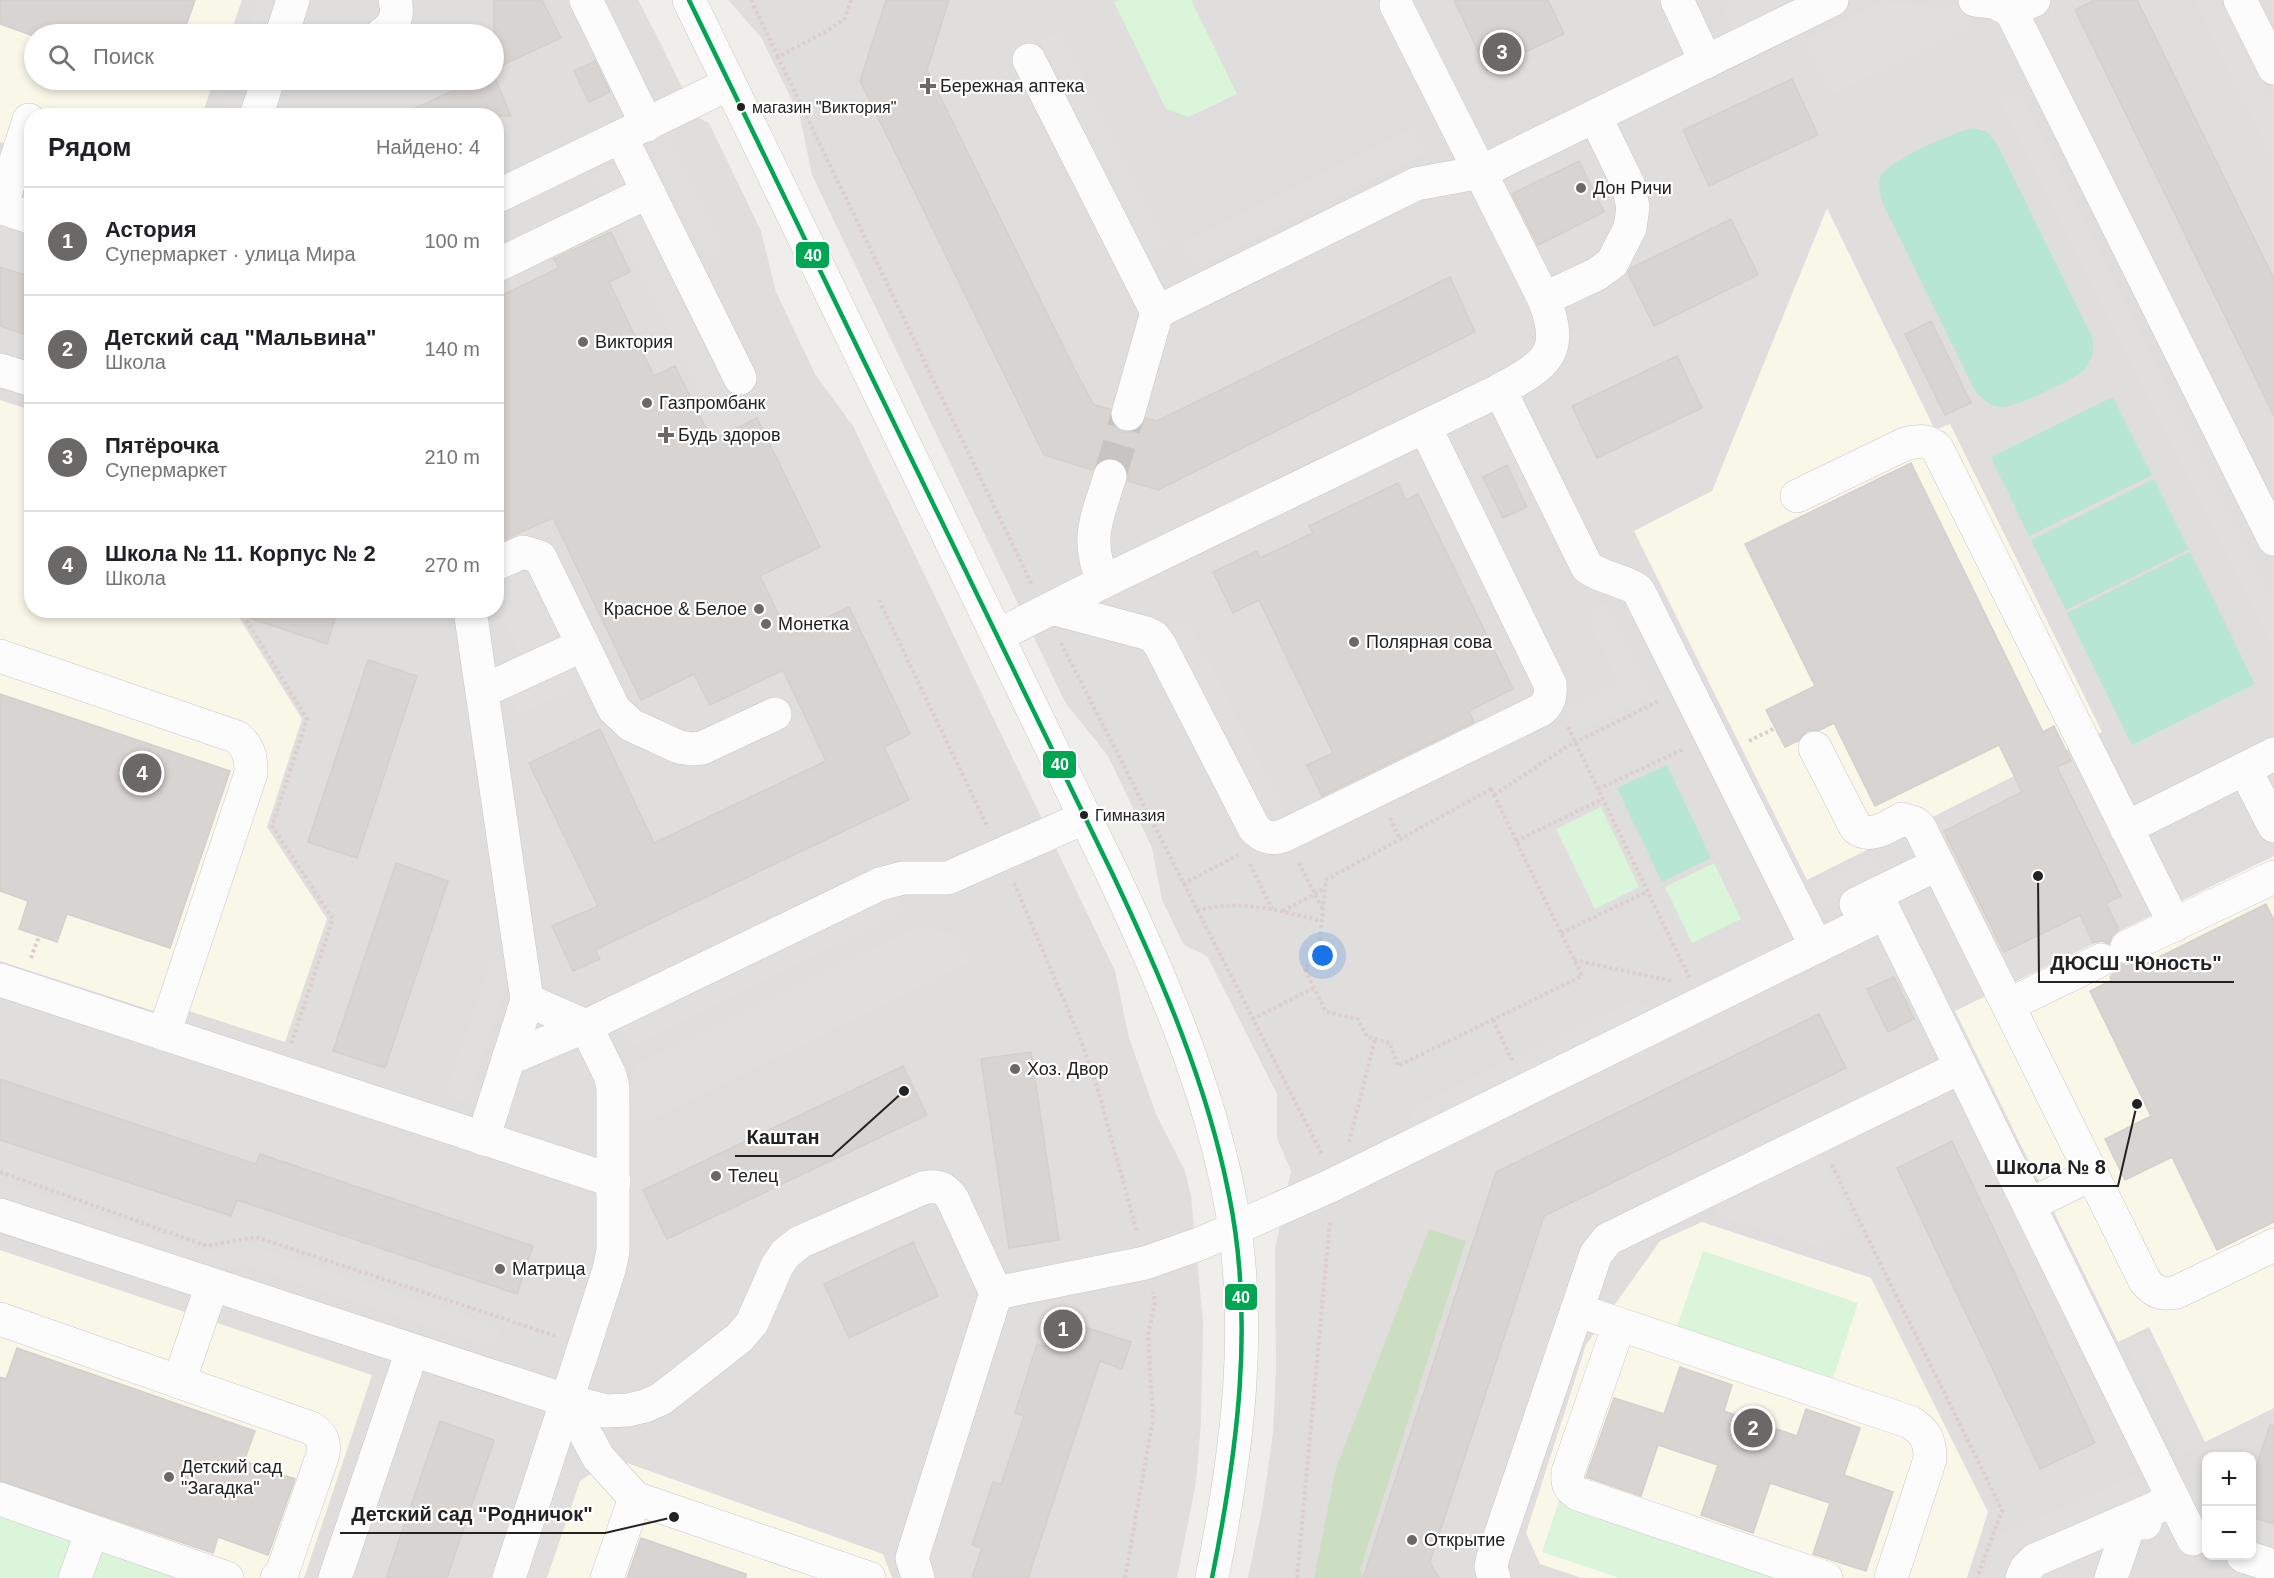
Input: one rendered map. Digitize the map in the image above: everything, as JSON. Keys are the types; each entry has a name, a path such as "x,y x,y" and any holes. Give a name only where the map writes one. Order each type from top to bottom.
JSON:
{"street":[{"path":"285,24 293,0"},
{"path":"394,24 397,14 395,0"},
{"path":"586,0 634,131 648,192 740,378"},
{"path":"689,0 1086,817 1142,938 1189,1054 1206,1105 1229,1194 1235,1229 1241,1302 1241,1359 1237,1425 1228,1500 1212,1578"},
{"path":"1677,0 1706,62"},
{"path":"1157,312 1416,184 1481,172 1832,0"},
{"path":"1975,0 2022,6 2274,539"},
{"path":"2240,0 2274,68"},
{"path":"997,636 1103,582 1500,390 1535,371 1546,357 1554,338 1552,318 1544,299 1396,5"},
{"path":"1029,60 1157,312 1128,414"},
{"path":"504,193 729,84"},
{"path":"1544,299 1597,274 1612,262 1630,228 1633,207 1628,184 1595,116"},
{"path":"24,135 0,207 24,215"},
{"path":"504,262 648,192"},
{"path":"0,370 24,378"},
{"path":"1500,390 1587,567 1599,576 1627,582 1638,590 1812,937"},
{"path":"1048,610 1146,633 1154,637 1254,828 1261,836 1278,837 1542,710 1551,695 1550,684 1425,427"},
{"path":"1797,496 1905,444 1919,440 1929,442 1937,448 2175,925"},
{"path":"1103,582 1095,561 1094,531 1110,476"},
{"path":"504,560 523,552 540,557 614,709 631,725 679,747 702,748 775,714"},
{"path":"471,618 527,999 483,1139"},
{"path":"483,691 583,645"},
{"path":"0,656 237,737 246,746 251,758 251,772 164,1034"},
{"path":"1815,748 1856,828 1868,834 1902,819 1920,828 2145,1281 2153,1290 2164,1294 2177,1292 2274,1245"},
{"path":"2126,828 2274,754"},
{"path":"2245,769 2274,826"},
{"path":"508,1059 586,1026 880,884 903,878 948,878 1086,817"},
{"path":"996,1293 1145,1263 1182,1251 1235,1229 1330,1186 1526,1090 1697,995 1881,904 1938,864"},
{"path":"2008,1005 2274,877"},
{"path":"1881,904 2174,1500 2200,1541"},
{"path":"0,980 614,1181"},
{"path":"509,1578 609,1270 615,1232 612,1081 586,1026 527,999"},
{"path":"1492,1578 1493,1557 1596,1254 1608,1239 1961,1067"},
{"path":"2029,1205 2092,1174"},
{"path":"0,1215 412,1351 606,1411 628,1410 662,1400 739,1338 752,1323 777,1266 785,1254 800,1242 923,1188 935,1185 947,1191 953,1200 996,1293 912,1558 918,1578"},
{"path":"179,1382 212,1285"},
{"path":"1577,1310 1910,1422 1920,1429 1927,1437 1930,1460 1892,1578"},
{"path":"0,1319 311,1428 320,1434 324,1443 323,1454 282,1574 278,1578"},
{"path":"1619,1325 1568,1472 1567,1482 1570,1489 1578,1494 1826,1578"},
{"path":"335,1578 412,1351"},
{"path":"568,1401 598,1457 634,1498 869,1578"},
{"path":"607,1578 634,1498"},
{"path":"0,1499 227,1578"},
{"path":"2022,1578 2026,1569 2035,1560 2174,1500"},
{"path":"2131,1519 2200,1541"},
{"path":"2110,1578 2131,1519"},
{"path":"75,1578 92,1531"},
{"path":"2255,1560 2274,1566"}],"path":[{"path":"751,0 1197,911 1214,905 1282,911 1321,921"},
{"path":"778,57 829,30 845,18 851,0"},
{"path":"879,600 1001,855 1055,977 1083,1048 1098,1090 1155,1302 1148,1335 1153,1419 1125,1578"},
{"path":"245,618 307,719 272,826 333,919 282,1073"},
{"path":"1494,795 1575,742 1687,687"},
{"path":"1565,721 1697,995"},
{"path":"1598,789 1690,746"},
{"path":"1491,789 1494,795 1582,976 1398,1066 1390,1043 1367,1037 1358,1019 1326,1012 1305,970 1320,938 1326,880 1491,789"},
{"path":"1516,841 1603,799"},
{"path":"1183,884 1278,837 1323,910"},
{"path":"1282,911 1325,888"},
{"path":"1561,933 1647,892"},
{"path":"1574,960 1697,995"},
{"path":"1252,1019 1314,988"},
{"path":"1493,1020 1526,1090"},
{"path":"1348,1143 1375,1039"},
{"path":"1818,1137 2002,1510 1977,1578"},
{"path":"0,1173 207,1246 256,1237 561,1338"}],"shaded area":[{"path":"0,0 638,0 696,116 709,123 761,231 776,292 815,374 853,426 1115,971 1129,1038 1156,1114 1185,1171 1191,1196 1203,1322 1201,1423 1196,1482 1177,1578 0,1578"},
{"path":"0,0 242,0 234,24 24,24 24,90 211,90 204,108 24,108 24,151 0,142"},
{"path":"258,0 283,0 275,24 250,24"},
{"path":"728,0 2274,0 2274,1578 1248,1578 1263,1504 1273,1433 1276,1370 1275,1249 1291,1171 1277,1138 1277,1094 1207,956 1184,945 1162,900 1152,848 1108,756 1065,702 812,175 800,117 761,37"},
{"path":"1737,0 1795,0 1733,30 1722,7"},
{"path":"2194,0 2221,0 2274,108 2274,163"},
{"path":"1882,2 1965,8 1974,26 1830,96 1803,40"},
{"path":"1061,31 1167,245 1146,255 1040,41"},
{"path":"228,90 252,90 245,108 222,108"},
{"path":"2019,91 2274,602 2274,649 2000,100"},
{"path":"1412,129 1424,153 1195,268 1182,244"},
{"path":"666,130 726,250 705,260 646,140"},
{"path":"615,163 724,386 701,397 592,175"},
{"path":"1827,208 1935,430 1950,424 2102,732 1807,880 1634,531 1712,491"},
{"path":"0,400 24,408 24,618 239,618 302,719 267,827 327,919 285,1042 167,1004 163,1014 0,961"},
{"path":"529,564 563,635 521,656 503,618 504,576"},
{"path":"1607,603 1652,696 1575,733 1564,709 1618,682 1585,613"},
{"path":"1187,619 1284,810 1266,820 1168,628"},
{"path":"575,664 585,684 519,715 510,696"},
{"path":"1872,855 1884,879 1822,909 1811,886"},
{"path":"2274,856 2274,1408 2205,1442 2149,1327 2118,1342 1955,1011"},
{"path":"893,892 903,912 631,1047 621,1026"},
{"path":"920,925 956,935 970,962 639,1125 626,1098 636,1065"},
{"path":"492,958 512,965 466,1103 445,1096"},
{"path":"1634,1000 1656,1009 1410,1129 1413,1107"},
{"path":"1819,1151 1857,1228 1818,1247 1718,1216 1713,1202"},
{"path":"0,1182 207,1252 251,1245 501,1328 494,1348 245,1265 202,1272 0,1203"},
{"path":"1702,1222 1871,1278 1988,1512 1967,1578 1582,1578 1540,1564 1526,1533 1586,1345 1660,1241"},
{"name":"Детский сад \"Загадка\"","path":"0,1250 372,1375 304,1578 0,1578"},
{"path":"2147,1335 2202,1445 2180,1456 2126,1345"},
{"path":"613,1458 883,1554 892,1578 547,1578 580,1481"},
{"path":"558,1467 578,1474 543,1578 520,1578"},
{"path":"2138,1474 2146,1494 2017,1550 2007,1578 1983,1578 1999,1535"},
{"path":"2087,1548 2102,1554 2093,1578 2039,1578 2042,1568"}],"green space":[{"path":"1119,0 1191,0 1237,94 1189,117 1166,109 1114,2"},
{"path":"1973,128 1987,132 1997,144 2093,339 2091,358 2080,373 2042,393 2002,407 1990,404 1975,391 1883,204 1879,190 1881,176 1896,162 1938,141"},
{"path":"2113,397 2152,475 2029,536 1991,457"},
{"path":"2154,479 2189,549 2066,610 2031,540"},
{"path":"2190,552 2255,684 2132,745 2067,613"},
{"path":"1667,765 1711,858 1662,882 1617,788"},
{"path":"1601,807 1639,887 1595,909 1556,829"},
{"path":"1714,863 1741,919 1692,943 1665,887"},
{"path":"1429,1229 1466,1241 1360,1570 1363,1578 1314,1578 1336,1468"},
{"path":"1703,1251 1858,1303 1833,1378 1677,1326"},
{"path":"1560,1498 1797,1578 1619,1578 1542,1552"},
{"path":"0,1508 77,1535 62,1578 0,1578"},
{"path":"103,1544 201,1578 91,1578"}],"building":[{"path":"0,0 195,0 187,24 24,24 24,32 0,24"},
{"path":"494,0 542,0 561,38 504,64 504,24 494,24"},
{"path":"886,0 949,0 927,70 1075,370 1094,405 1110,409 1110,419 1122,432 1133,432 1141,427 1146,418 1157,421 1450,277 1475,332 1158,490 1128,481 1128,473 1124,464 1115,458 1107,458 1098,462 1092,470 1044,455 860,81"},
{"path":"1454,0 1548,0 1564,34 1487,70"},
{"path":"2095,0 2137,0 2274,279 2274,416 2075,10"},
{"path":"595,61 610,92 589,102 574,71"},
{"path":"1792,79 1818,135 1709,186 1683,130"},
{"path":"455,90 500,90 511,116 504,116 504,108 416,108"},
{"path":"1579,161 1604,212 1538,245 1512,194"},
{"path":"1731,219 1758,275 1654,326 1628,273 1631,268"},
{"path":"611,232 630,272 609,282 654,376 675,366 712,440 757,418 820,547 760,576 789,636 849,607 910,734 884,747 909,800 595,950 600,959 573,971 552,926 598,906 529,763 600,729 654,843 826,761 783,670 710,705 694,674 641,700 553,518 504,539 504,294 559,268 554,259"},
{"path":"0,267 24,274 24,334 0,326"},
{"path":"1931,321 1971,403 1945,415 1905,334"},
{"path":"1677,356 1702,408 1597,458 1572,406"},
{"path":"1911,463 2043,732 2054,726 2071,761 2057,767 2121,896 2106,903 2119,930 2112,936 2109,944 2102,941 2093,943 2080,915 2004,952 1944,831 2022,792 1999,745 1875,806 1834,723 1820,730 1807,731 1798,741 1785,747 1766,710 1815,686 1745,544"},
{"path":"1507,465 1527,507 1503,518 1483,477"},
{"path":"1398,483 1406,500 1418,494 1513,689 1469,711 1474,722 1322,796 1307,765 1333,753 1259,600 1233,613 1213,572 1257,551 1260,558 1313,533 1309,526"},
{"path":"250,618 335,618 327,644"},
{"path":"368,660 417,676 357,858 308,842"},
{"path":"0,694 230,771 170,948 67,914 57,942 19,929 28,901 0,891"},
{"path":"396,863 448,881 385,1068 333,1051"},
{"path":"2266,904 2274,920 2274,1222 2217,1250 2172,1157 2125,1180 2105,1139 2151,1116 2090,991 2112,980 2110,977 2116,971 2119,963 2126,966 2135,964 2137,968"},
{"path":"1894,977 1914,1019 1888,1032 1867,989"},
{"path":"1819,1014 1846,1068 1544,1216 1430,1562 1439,1578 1363,1578 1496,1172"},
{"path":"1031,1052 1059,1240 1009,1248 981,1059"},
{"path":"903,1066 927,1115 667,1239 643,1190"},
{"path":"0,1079 256,1164 260,1154 533,1246 517,1294 237,1200 231,1216 0,1140"},
{"path":"1952,1141 2095,1443 2040,1469 1897,1168"},
{"path":"913,1242 938,1296 849,1338 824,1284"},
{"path":"1055,1317 1131,1342 1122,1369 1100,1361 1028,1578 972,1578 982,1548 972,1545 993,1482 1001,1484 1024,1416 1015,1413 1037,1344 1045,1347"},
{"path":"17,1348 255,1431 244,1461 295,1479 268,1555 218,1537 213,1553 0,1481 0,1377 6,1379"},
{"path":"1680,1367 1732,1385 1724,1411 1797,1436 1806,1409 1860,1428 1844,1475 1893,1492 1866,1571 1813,1554 1830,1503 1770,1483 1753,1533 1701,1515 1718,1465 1658,1445 1641,1496 1586,1477 1614,1398 1664,1414"},
{"path":"440,1421 494,1440 447,1578 386,1578"},
{"path":"2270,1425 2274,1426 2274,1524 2256,1518 2256,1467"},
{"path":"641,1538 746,1574 746,1578 627,1578"}],"tunnel":[{"path":"1110,476 1128,414"}],"transit line":[{"name":"40","path":"689,0 1113,875 1165,992 1195,1071 1220,1153 1229,1195 1237,1243 1241,1291 1240,1387 1229,1483 1212,1578"}],"place":[{"name":"Пятёрочка","path":"1502,52"},
{"name":"Бережная аптека","path":"928,86"},
{"name":"магазин \"Виктория\"","path":"741,107"},
{"name":"Дон Ричи","path":"1581,188"},
{"name":"Виктория","path":"583,342"},
{"name":"Газпромбанк","path":"647,403"},
{"name":"Будь здоров","path":"666,435"},
{"name":"Красное & Белое","path":"759,609"},
{"name":"Монетка","path":"766,624"},
{"name":"Полярная сова","path":"1354,642"},
{"name":"Школа № 11. Корпус № 2","path":"142,773"},
{"name":"Гимназия","path":"1084,815"},
{"name":"ДЮСШ \"Юность\"","path":"2038,876"},
{"name":"Хоз. Двор","path":"1015,1069"},
{"name":"Каштан","path":"904,1091"},
{"name":"Школа № 8","path":"2137,1104"},
{"name":"Телец","path":"716,1176"},
{"name":"Матрица","path":"500,1269"},
{"name":"Астория","path":"1063,1329"},
{"name":"Детский сад \"Мальвина\"","path":"1753,1428"},
{"name":"Детский сад \"Загадка\"","path":"169,1477"},
{"name":"Детский сад \"Родничок\"","path":"674,1517"},
{"name":"Открытие","path":"1412,1540"}]}
